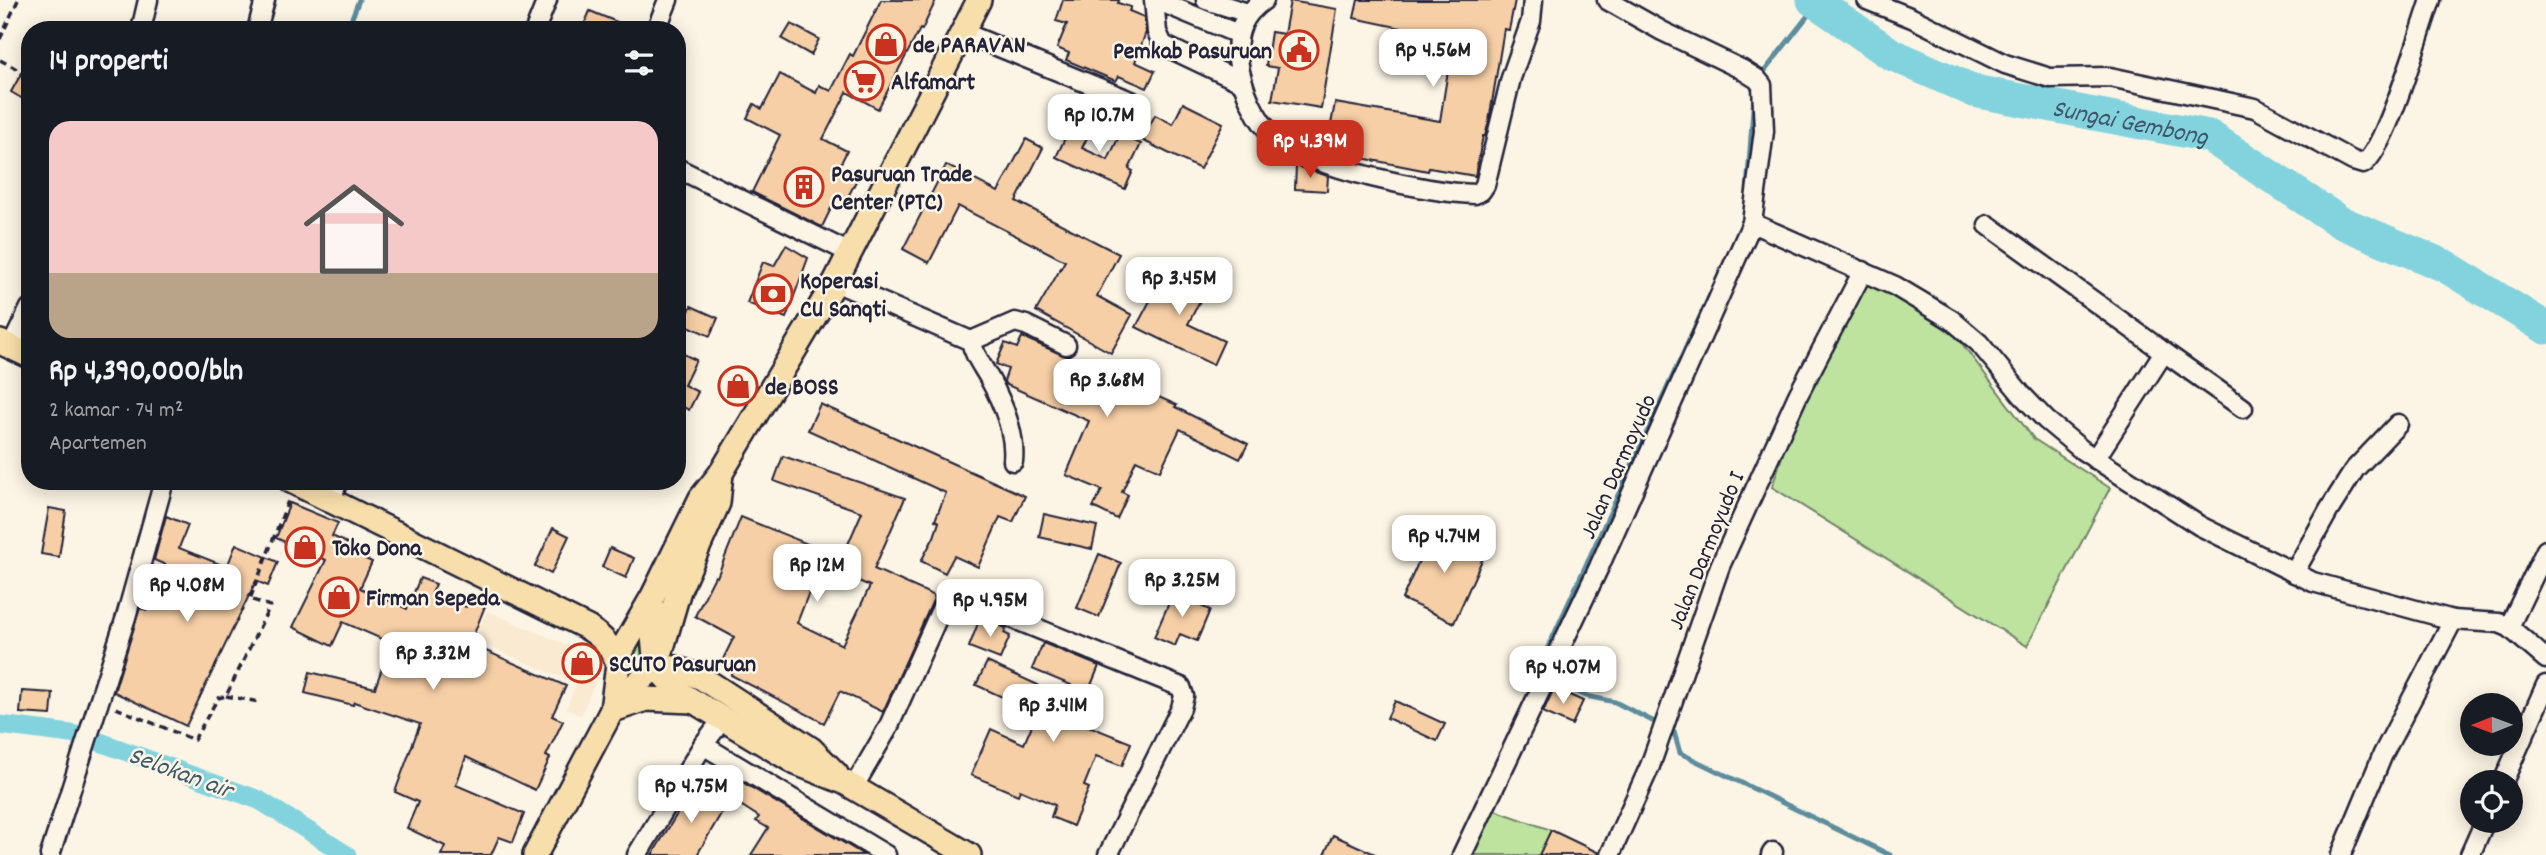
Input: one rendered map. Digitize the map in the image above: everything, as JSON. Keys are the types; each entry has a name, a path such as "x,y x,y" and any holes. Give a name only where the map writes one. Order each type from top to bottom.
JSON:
{"main road":[{"path":"969,855 848,785 796,763 692,701 665,679 656,667 648,639 653,596 701,498 721,473 835,282 979,0"},
{"path":"618,664 648,639 679,590 718,503 721,473"},
{"path":"335,491 604,638 648,639 680,656 702,678 811,749 848,785"},
{"path":"604,638 618,664 612,710"},
{"path":"536,855 612,710 631,688 656,667 676,668 702,678"},
{"path":"612,710 646,699 692,701"}],"street":[{"path":"143,21 148,0"},
{"path":"259,21 265,0"},
{"path":"539,21 547,0"},
{"path":"660,21 668,0"},
{"path":"1238,34 1155,0 1157,32 1163,45 1243,83"},
{"path":"1206,0 1248,13"},
{"path":"1264,0 1248,13 1238,34 1237,52 1243,83 1257,114 1277,140 1303,154 1355,173 1475,194 1485,184 1511,78 1531,21 1533,0"},
{"name":"Jalan Darmoyudo","path":"1462,855 1599,567 1752,223 1764,131 1764,100 1758,81 1607,0"},
{"path":"1867,0 1912,18 2005,64 2050,78 2110,77 2255,108 2362,164 2370,159 2387,124 2431,0"},
{"path":"962,32 1131,102"},
{"path":"686,172 850,253"},
{"path":"1752,223 1895,286 1952,320 1979,342 2046,420 2095,459 2200,526 2313,582 2453,620 2499,623 2508,627 2546,659"},
{"path":"1988,225 2243,408"},
{"name":"Jalan Darmoyudo I","path":"1610,855 1650,766 1720,566 1798,395 1863,271"},
{"path":"835,282 971,341 1014,323 1026,325 1066,345"},
{"path":"14,348 21,331"},
{"path":"971,341 974,353 995,388 1010,425 1014,446 1013,461"},
{"path":"2095,459 2164,352"},
{"path":"2294,573 2329,510 2356,469 2398,424"},
{"path":"50,855 161,490"},
{"path":"2508,627 2546,550"},
{"path":"848,785 888,728 944,603 949,596 955,595 1181,687 1184,696 1181,708 1108,855"},
{"path":"2342,855 2383,754 2453,620"},
{"path":"2508,770 2546,685"},
{"path":"637,855 703,745 722,720"},
{"path":"703,745 886,855"},
{"path":"2470,855 2480,833"}],"path":[{"path":"0,39 18,0"},
{"path":"0,60 21,71"},
{"path":"226,695 270,606 250,599 290,490"},
{"path":"99,701 194,740 218,698 226,695 259,702"}],"shaded area":[{"path":"487,611 594,657 597,678 581,716 566,709 576,684 474,640"}],"green space":[{"path":"1863,281 1889,290 1957,337 2034,439 2110,488 2027,646 1772,487 1801,399"},
{"path":"644,637 644,657 624,675 633,642"},
{"path":"1486,807 1551,830 1540,855 1463,855"}],"building":[{"path":"881,0 936,0 878,109 847,92 823,139 847,151 838,169 857,179 847,199 838,194 822,227 752,192 780,135 747,118 754,104 762,109 780,74 816,93 819,85 831,91 850,54 853,56"},
{"path":"1063,0 1119,0 1118,3 1131,7 1129,11 1144,17 1146,32 1135,62 1155,71 1147,88 1119,76 1116,81 1066,60 1069,53 1057,48 1067,24 1056,21"},
{"path":"1358,0 1515,0 1509,30 1504,29 1489,121 1483,136 1475,176 1429,168 1428,171 1326,151 1335,103 1440,121 1453,39 1354,18"},
{"name":"Pemkab Pasuruan","path":"1290,1 1337,9 1321,108 1272,100 1278,68 1266,66 1271,32 1284,34"},
{"path":"590,11 614,21 586,21"},
{"path":"791,24 819,39 811,55 782,39"},
{"path":"21,74 21,98 11,92"},
{"path":"1183,103 1223,123 1200,169 1142,140 1155,115 1173,124"},
{"path":"1077,113 1095,121 1082,148 1108,160 1120,134 1141,144 1129,169 1133,171 1125,189 1056,157"},
{"path":"1026,139 1043,148 1016,201 1119,254 1097,296 1132,315 1111,353 1036,311 1065,261 958,206 929,263 903,249 946,165 998,192"},
{"path":"1296,166 1328,176 1327,191 1295,189"},
{"name":"Koperasi CU Sanqti","path":"786,245 808,258 786,318 747,303 763,262 774,266"},
{"path":"1168,267 1207,287 1188,324 1224,341 1213,365 1136,327"},
{"path":"691,306 718,318 710,336 686,325"},
{"path":"1022,337 1177,405 1175,407 1248,444 1240,459 1180,429 1160,471 1136,460 1122,492 1128,495 1117,519 1093,507 1102,490 1066,475 1089,421 1005,384 1008,369 996,364 1005,343 1017,348"},
{"path":"686,355 696,360 686,381"},
{"name":"de BOSS","path":"733,373 751,380 743,399 725,392"},
{"path":"686,386 698,392 689,410 686,408"},
{"path":"820,404 1025,496 1013,522 1000,517 978,567 954,556 945,573 921,561 934,537 939,522 935,520 946,493 808,430"},
{"path":"783,456 905,498 874,569 935,596 883,712 840,691 824,723 731,675 734,669 721,663 734,637 695,616 715,576 717,577 741,517 842,558 862,512 774,481","holes":["820,564 870,586 842,645 797,623"]},
{"path":"290,503 338,523 332,536 347,543 344,549 372,562 360,588 407,609 420,578 436,584 432,593 466,607 469,599 485,606 470,644 566,686 552,716 563,721 546,756 550,758 535,790 466,757 456,785 524,814 513,842 499,837 491,855 441,855 445,846 407,828 418,802 395,792 420,724 354,702 353,705 305,693 310,672 375,688 391,643 343,622 332,646 293,627 326,560 276,538"},
{"path":"49,508 66,511 59,557 41,554"},
{"path":"1044,514 1097,526 1092,549 1039,537"},
{"path":"166,516 188,525 179,548 227,567 236,544 278,562 268,586 256,581 186,726 114,692 140,608 147,610 166,565 154,560"},
{"path":"1434,527 1486,551 1454,623 1402,599"},
{"path":"553,528 569,536 551,574 535,566"},
{"path":"610,548 634,558 626,578 602,567"},
{"path":"1099,554 1121,563 1099,617 1077,608"},
{"path":"1175,589 1196,598 1194,603 1210,610 1197,641 1180,634 1175,646 1154,637"},
{"path":"980,618 1006,628 1004,633 1010,636 1000,659 969,647"},
{"path":"1043,643 1099,666 1076,721 1131,743 1122,766 1096,756 1084,786 1089,788 1073,826 1051,817 1055,805 1020,790 1018,795 971,775 991,729 1024,744 1041,704 1060,712 1071,685 1032,669"},
{"path":"987,662 1038,685 1027,708 976,685"},
{"path":"1554,688 1583,701 1572,725 1543,712"},
{"path":"22,691 53,693 51,715 20,713"},
{"path":"1395,701 1445,724 1437,741 1387,718"},
{"path":"732,776 864,855 751,855 768,828 756,821 759,817 722,793"},
{"path":"694,786 726,805 697,855 652,855"},
{"path":"1551,830 1599,853 1599,855 1539,855"},
{"path":"1333,835 1377,855 1324,855"}],"waterway":[{"path":"351,21 359,0"},
{"name":"Sungai Gembong","path":"1813,0 1891,54 1974,91 2209,136 2340,222 2445,266 2546,328"},
{"path":"1760,77 1817,4"},
{"path":"1746,204 1754,96"},
{"path":"1725,262 1536,674 1586,696 1615,702 1674,732 1680,753 1890,855"},
{"name":"Selokan air","path":"0,725 71,734 100,742 259,800 347,855"}],"place":[{"name":"de PARAVAN","path":"886,44"},
{"name":"Pemkab Pasuruan","path":"1299,50"},
{"name":"Alfamart","path":"864,81"},
{"name":"Pasuruan Trade Center (PTC)","path":"804,187"},
{"name":"Koperasi CU Sanqti","path":"773,294"},
{"name":"de BOSS","path":"738,386"},
{"name":"Toko Dona","path":"305,547"},
{"name":"Firman Sepeda","path":"339,597"},
{"name":"SCUTO Pasuruan","path":"582,663"}]}
